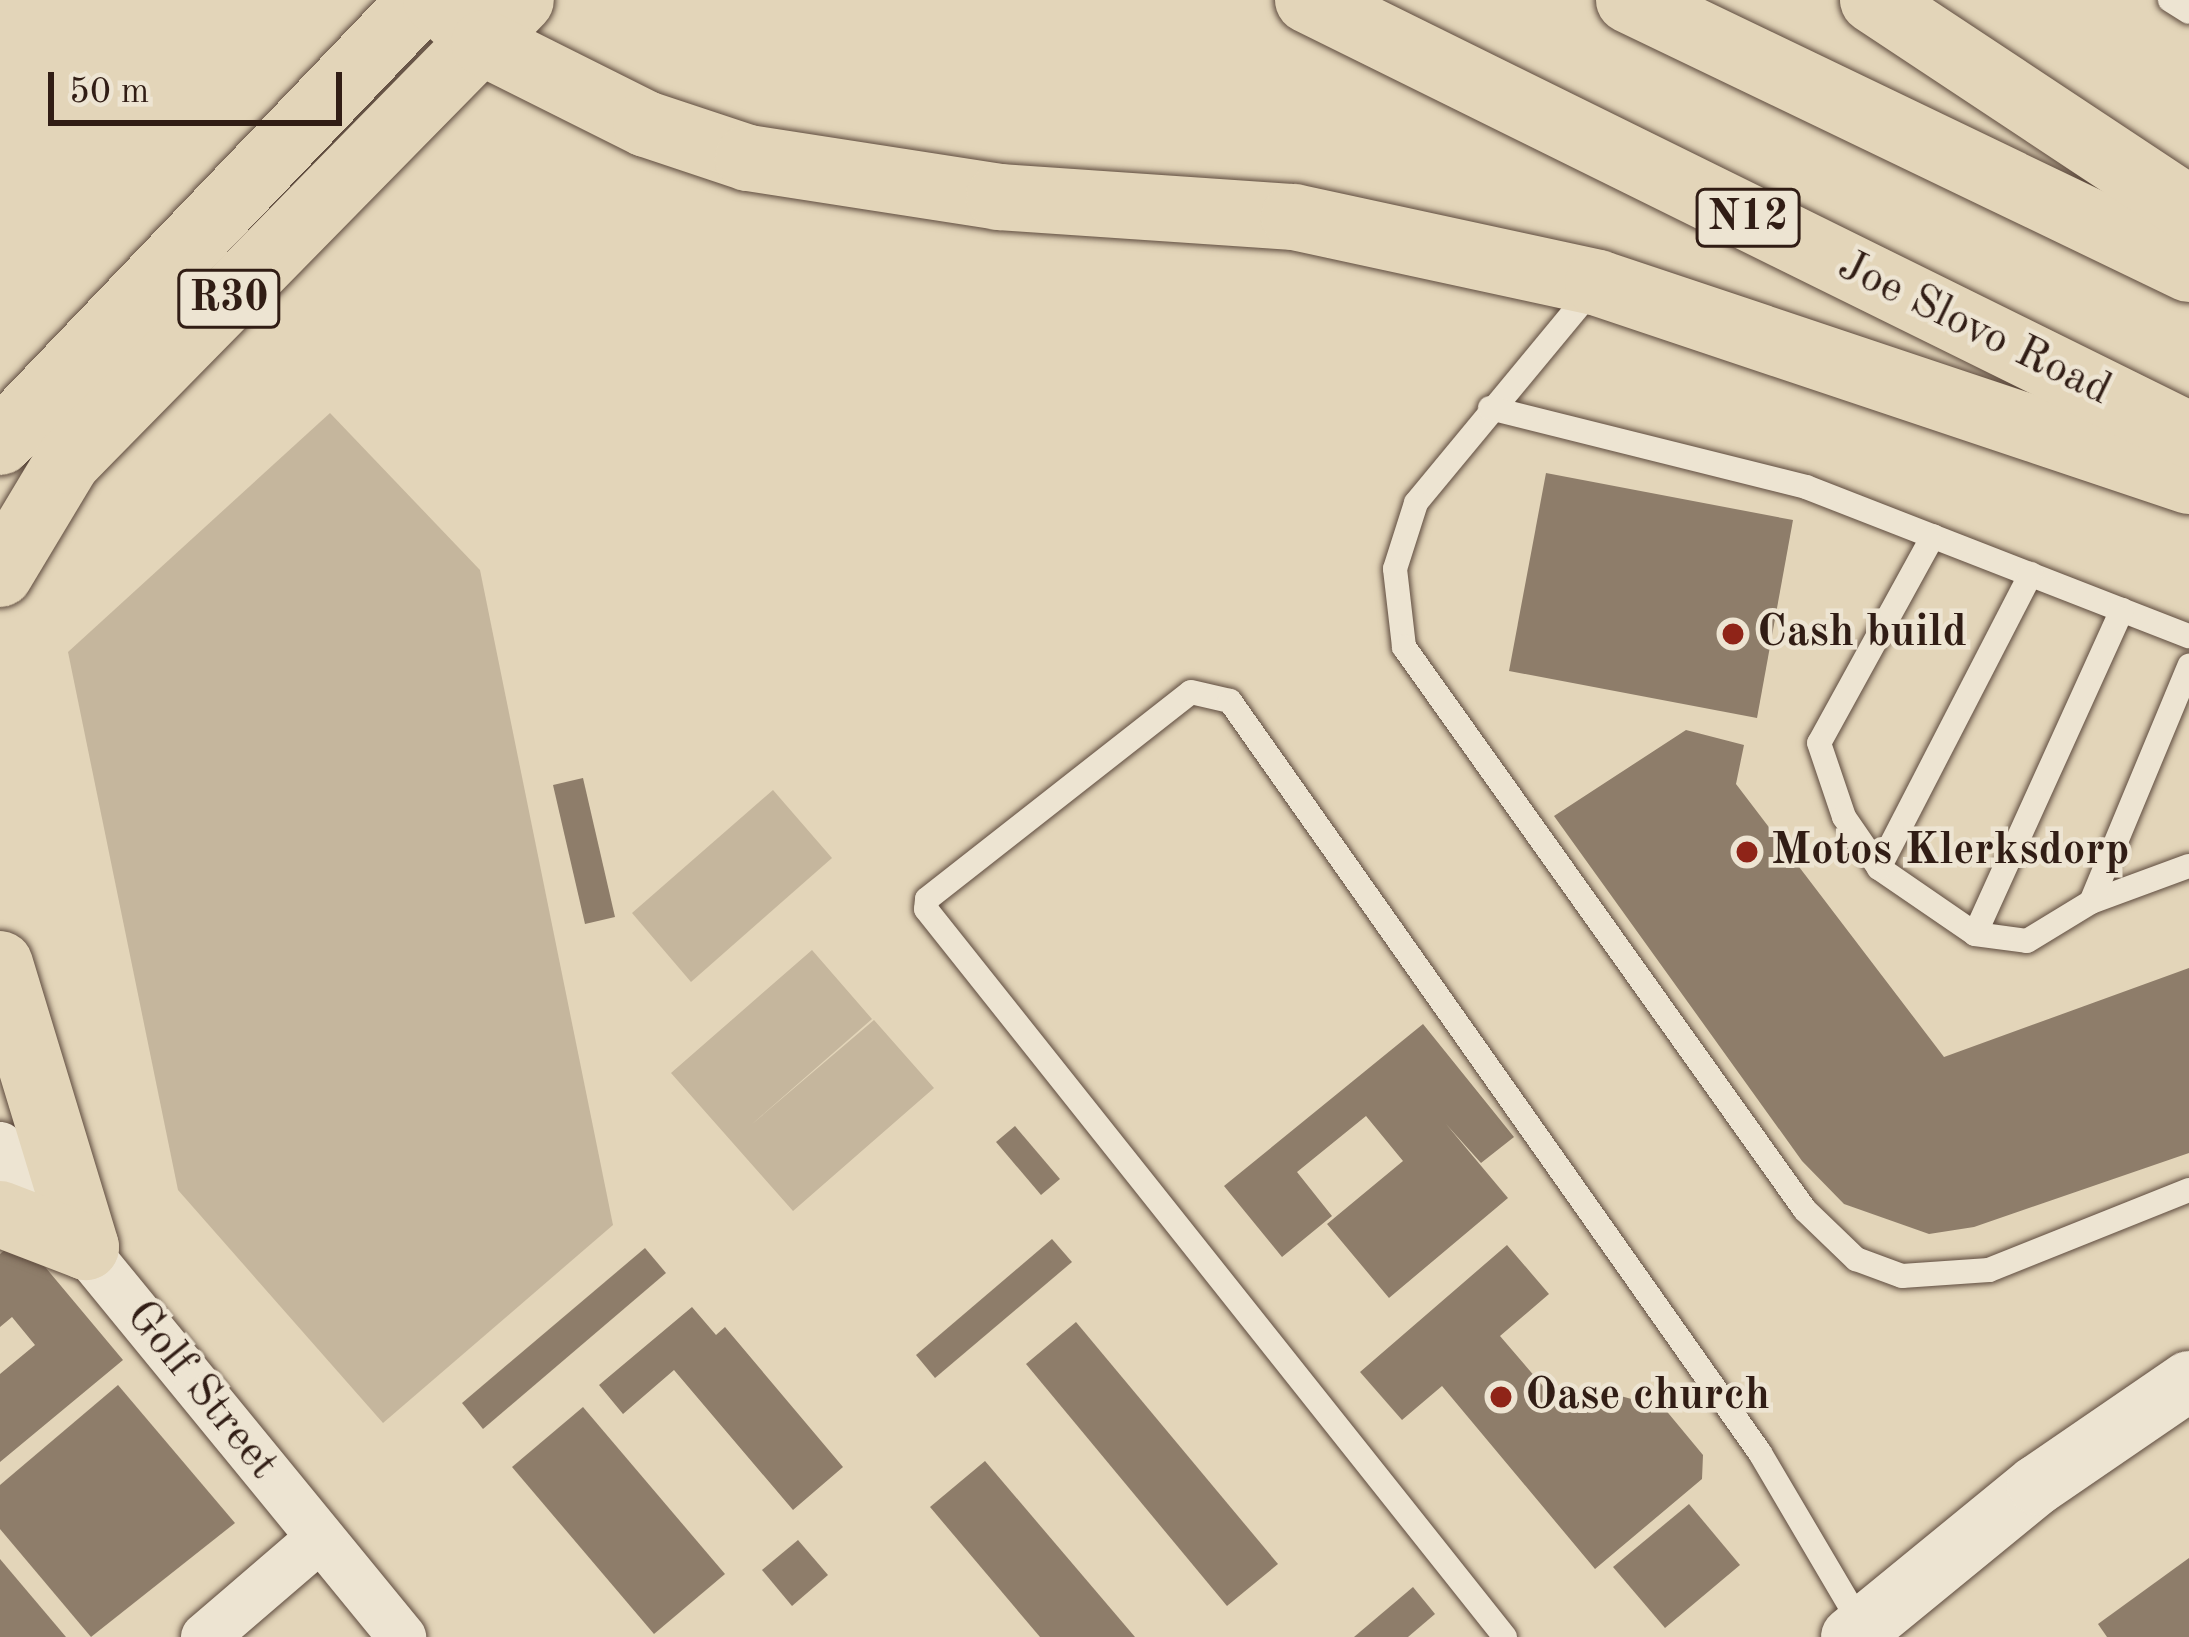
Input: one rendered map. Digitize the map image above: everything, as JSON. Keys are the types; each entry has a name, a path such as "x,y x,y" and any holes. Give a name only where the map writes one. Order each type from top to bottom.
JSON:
{"main road":[{"name":"R30","path":"0,442 422,0"},
{"path":"436,0 502,21 646,124 748,158 999,197 1294,217 1598,283 2189,481"},
{"name":"Joe Slovo Road","path":"1308,0 2189,435"},
{"path":"1628,0 2189,269"},
{"path":"1873,0 2189,209"},
{"name":"R30","path":"0,574 68,461 502,21"},
{"path":"0,964 86,1247"},
{"path":"0,1214 86,1247"}],"street":[{"name":"Golf Street","path":"0,1146 402,1637"},
{"path":"1857,1632 2037,1484 2189,1381"},
{"path":"205,1637 319,1539"}],"lane":[{"path":"2170,0 2189,12"},
{"path":"1598,283 1416,503 1395,569 1404,647 1805,1210 1856,1259 1902,1276 1989,1270 2189,1190"},
{"path":"1490,408 1806,487 2189,636"},
{"path":"1933,536 1819,743 1844,818 1880,868 1975,934 2027,941 2091,902 2189,866"},
{"path":"1880,868 2031,574"},
{"path":"1975,934 2122,610"},
{"path":"2091,902 2189,666"},
{"path":"1505,1637 926,910 928,898 1191,692 1230,701 1760,1453 1857,1632"}],"shaded area":[{"path":"330,413 480,570 613,1225 383,1423 178,1190 68,652"},
{"path":"773,790 832,858 691,982 632,913"},
{"path":"812,950 872,1019 751,1125 874,1020 934,1088 793,1211 671,1073"}],"building":[{"path":"1546,473 1793,520 1757,718 1509,671"},
{"path":"1686,730 1744,745 1736,784 1944,1057 2189,968 2189,1153 1974,1227 1929,1234 1844,1204 1802,1161 1554,816"},
{"path":"583,778 615,917 585,924 553,785"},
{"path":"1423,1024 1514,1137 1481,1163 1446,1124 1508,1198 1389,1298 1327,1224 1403,1161 1366,1116 1297,1172 1332,1216 1282,1257 1224,1186"},
{"path":"1015,1126 1060,1179 1041,1195 996,1142"},
{"path":"20,1237 123,1360 0,1462 0,1374 35,1345 12,1317 0,1327 0,1254"},
{"path":"1052,1239 1072,1262 935,1378 916,1355"},
{"name":"Oase church","path":"1507,1245 1549,1294 1500,1336 1561,1407 1617,1395 1664,1408 1703,1455 1702,1479 1595,1569 1442,1386 1402,1420 1360,1372"},
{"path":"645,1248 666,1273 483,1429 462,1403"},
{"path":"692,1307 716,1335 725,1327 843,1467 793,1510 674,1370 623,1414 599,1385"},
{"path":"1076,1322 1278,1564 1227,1606 1026,1364"},
{"path":"118,1385 235,1523 91,1637 0,1529 0,1485"},
{"path":"583,1407 725,1574 654,1634 512,1467"},
{"path":"985,1461 1135,1637 1040,1637 930,1507"},
{"path":"1689,1504 1740,1565 1665,1628 1613,1567"},
{"path":"798,1540 828,1575 792,1606 762,1570"},
{"path":"2189,1558 2189,1637 2107,1637 2098,1624"},
{"path":"0,1559 66,1637 0,1637"},
{"path":"1413,1587 1435,1614 1408,1637 1354,1637"}],"place":[{"name":"Cash build","path":"1733,634"},
{"name":"Motos Klerksdorp","path":"1747,852"},
{"name":"Oase church","path":"1501,1397"}]}
